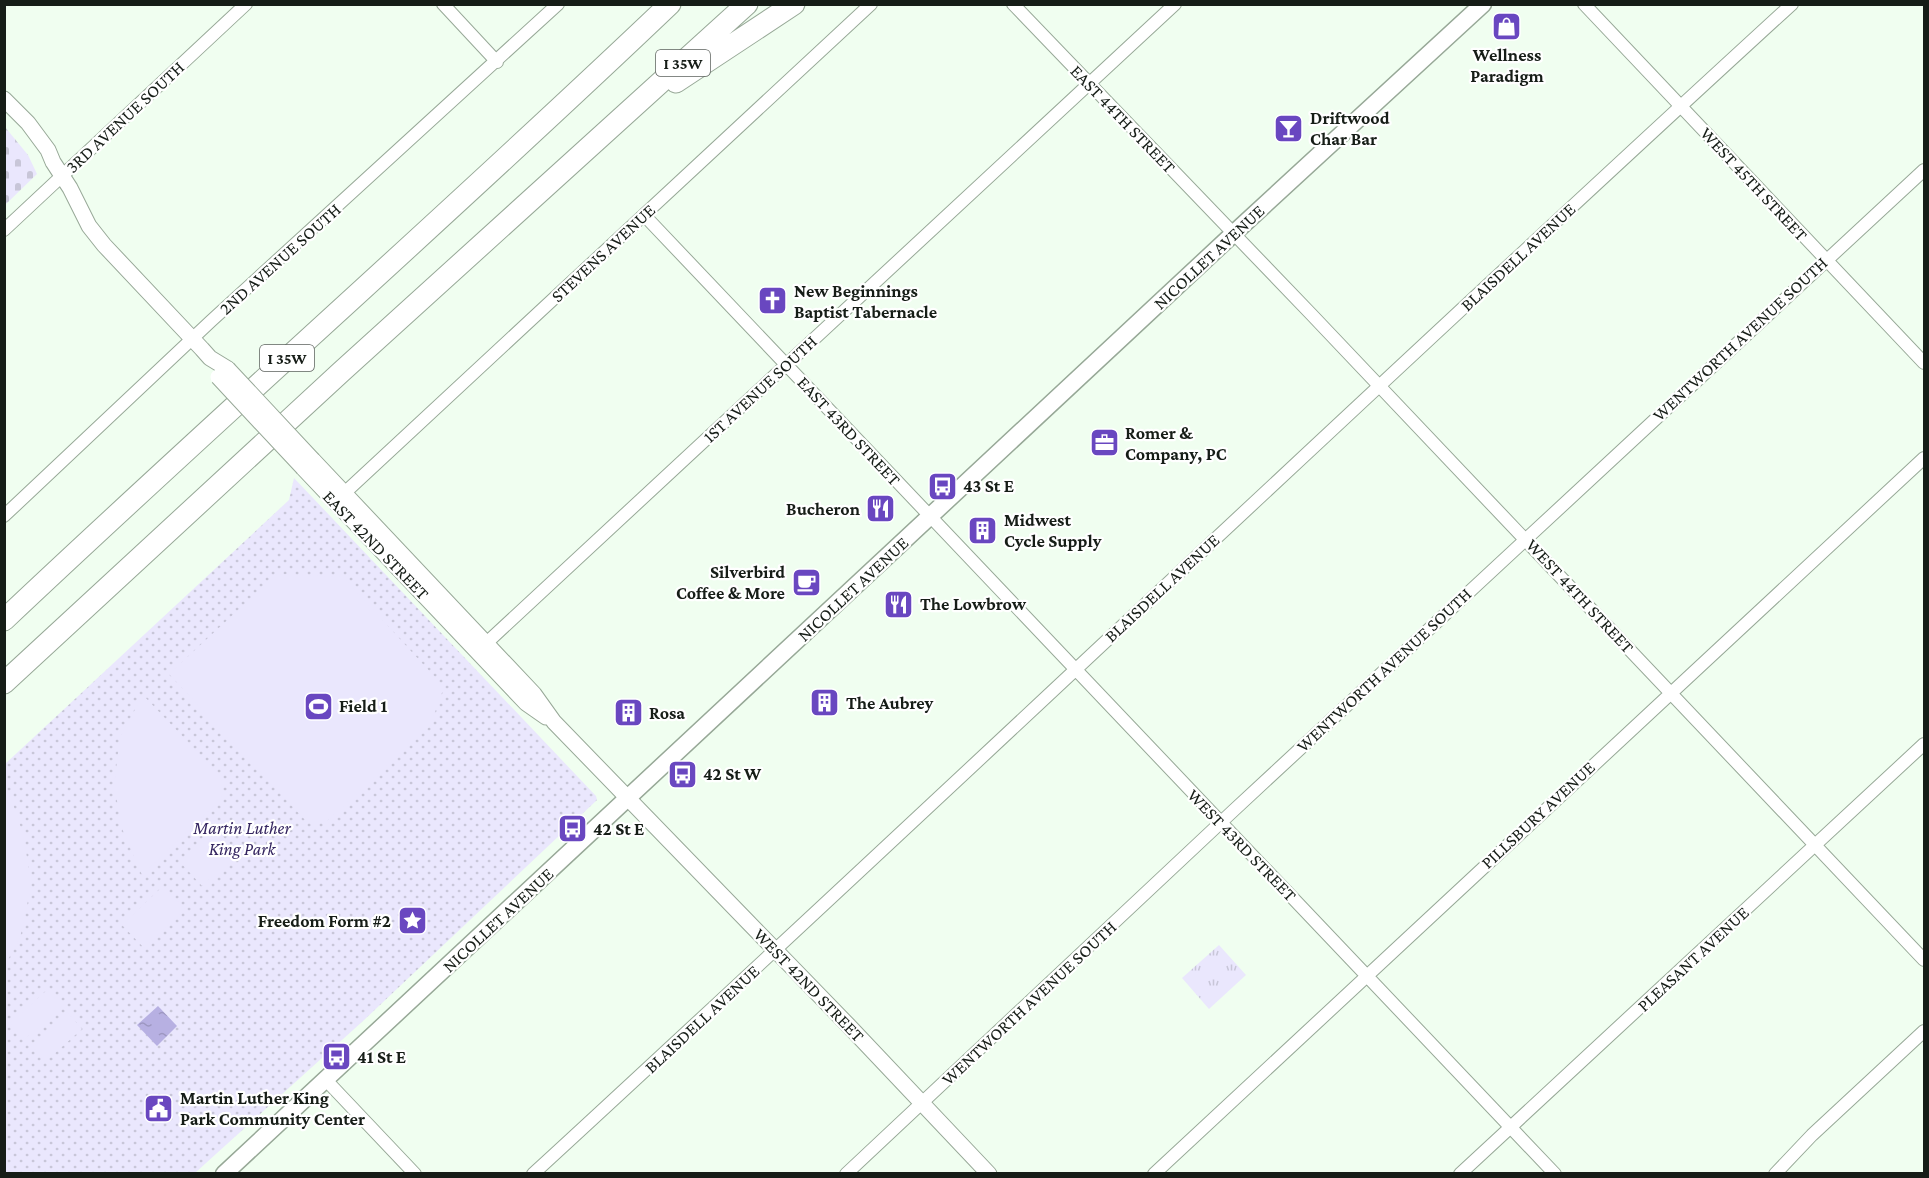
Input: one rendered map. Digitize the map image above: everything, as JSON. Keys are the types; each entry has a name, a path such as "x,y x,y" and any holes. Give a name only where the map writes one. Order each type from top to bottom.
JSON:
{"highway":[{"name":"I 35W","path":"4,620 140,492 563,106 670,4"},
{"name":"I 35W","path":"4,683 341,372 747,4"},
{"path":"618,121 794,4"}],"main road":[{"name":"NICOLLET AVENUE","path":"224,1173 1483,4"}],"street":[{"name":"3RD AVENUE SOUTH","path":"4,230 246,4"},
{"path":"443,4 496,62"},
{"name":"2ND AVENUE SOUTH","path":"4,516 192,339 558,4"},
{"name":"STEVENS AVENUE","path":"339,497 871,4"},
{"name":"EAST 44TH STREET","path":"1013,4 1233,234"},
{"name":"1ST AVENUE SOUTH","path":"482,647 1175,4"},
{"name":"WEST 45TH STREET","path":"1584,4 1924,363"},
{"name":"BLAISDELL AVENUE","path":"533,1173 775,951 1379,386 1792,4"},
{"name":"EAST 42ND STREET","path":"4,99 28,123 48,150 52,162 89,226 104,245 482,647 534,694 554,722 628,799"},
{"name":"WENTWORTH AVENUE SOUTH","path":"846,1173 1924,170"},
{"name":"EAST 43RD STREET","path":"644,215 930,517"},
{"name":"WEST 44TH STREET","path":"1233,234 1924,960"},
{"name":"PILLSBURY AVENUE","path":"1154,1173 1924,458"},
{"name":"WEST 43RD STREET","path":"930,517 1555,1173"},
{"name":"PLEASANT AVENUE","path":"1460,1173 1924,744"},
{"name":"WEST 42ND STREET","path":"628,799 989,1173"},
{"path":"1775,1173 1812,1135 1924,1031"},
{"path":"326,1079 415,1173"}],"green space":[{"path":"5,127 28,155 37,174 5,205"},
{"name":"Martin Luther King Park","path":"294,478 596,796 597,800 363,1021 195,1173 5,1174 5,764 289,500"},
{"name":"Field 1","path":"277,574 343,577 444,687 430,726 326,822 306,821 169,674"},
{"path":"143,695 222,778 221,799 142,875 123,831 114,786 120,737"},
{"path":"9,792 24,837 31,886 20,938 5,965 4,796"},
{"path":"216,829 238,853 202,886 180,862"},
{"path":"163,886 185,909 144,948 122,925"},
{"path":"1219,945 1246,975 1209,1009 1182,978"},
{"path":"47,990 62,1006 25,1039 10,1023"},
{"path":"67,1012 82,1029 45,1062 31,1045"}],"water":[{"path":"158,1006 177,1026 157,1046 137,1025"}],"place":[{"name":"Wellness Paradigm","path":"1507,26"},
{"name":"Driftwood Char Bar","path":"1289,128"},
{"name":"New Beginnings Baptist Tabernacle","path":"773,301"},
{"name":"Romer & Company, PC","path":"1104,443"},
{"name":"43 St E","path":"942,486"},
{"name":"Bucheron","path":"881,509"},
{"name":"Midwest Cycle Supply","path":"983,530"},
{"name":"Silverbird Coffee & More","path":"806,582"},
{"name":"The Lowbrow","path":"899,604"},
{"name":"The Aubrey","path":"825,703"},
{"name":"Field 1","path":"318,706"},
{"name":"Rosa","path":"628,713"},
{"name":"42 St W","path":"682,774"},
{"name":"42 St E","path":"572,829"},
{"name":"Freedom Form #2","path":"412,921"},
{"name":"41 St E","path":"336,1057"},
{"name":"Martin Luther King Park Community Center","path":"159,1108"}]}
